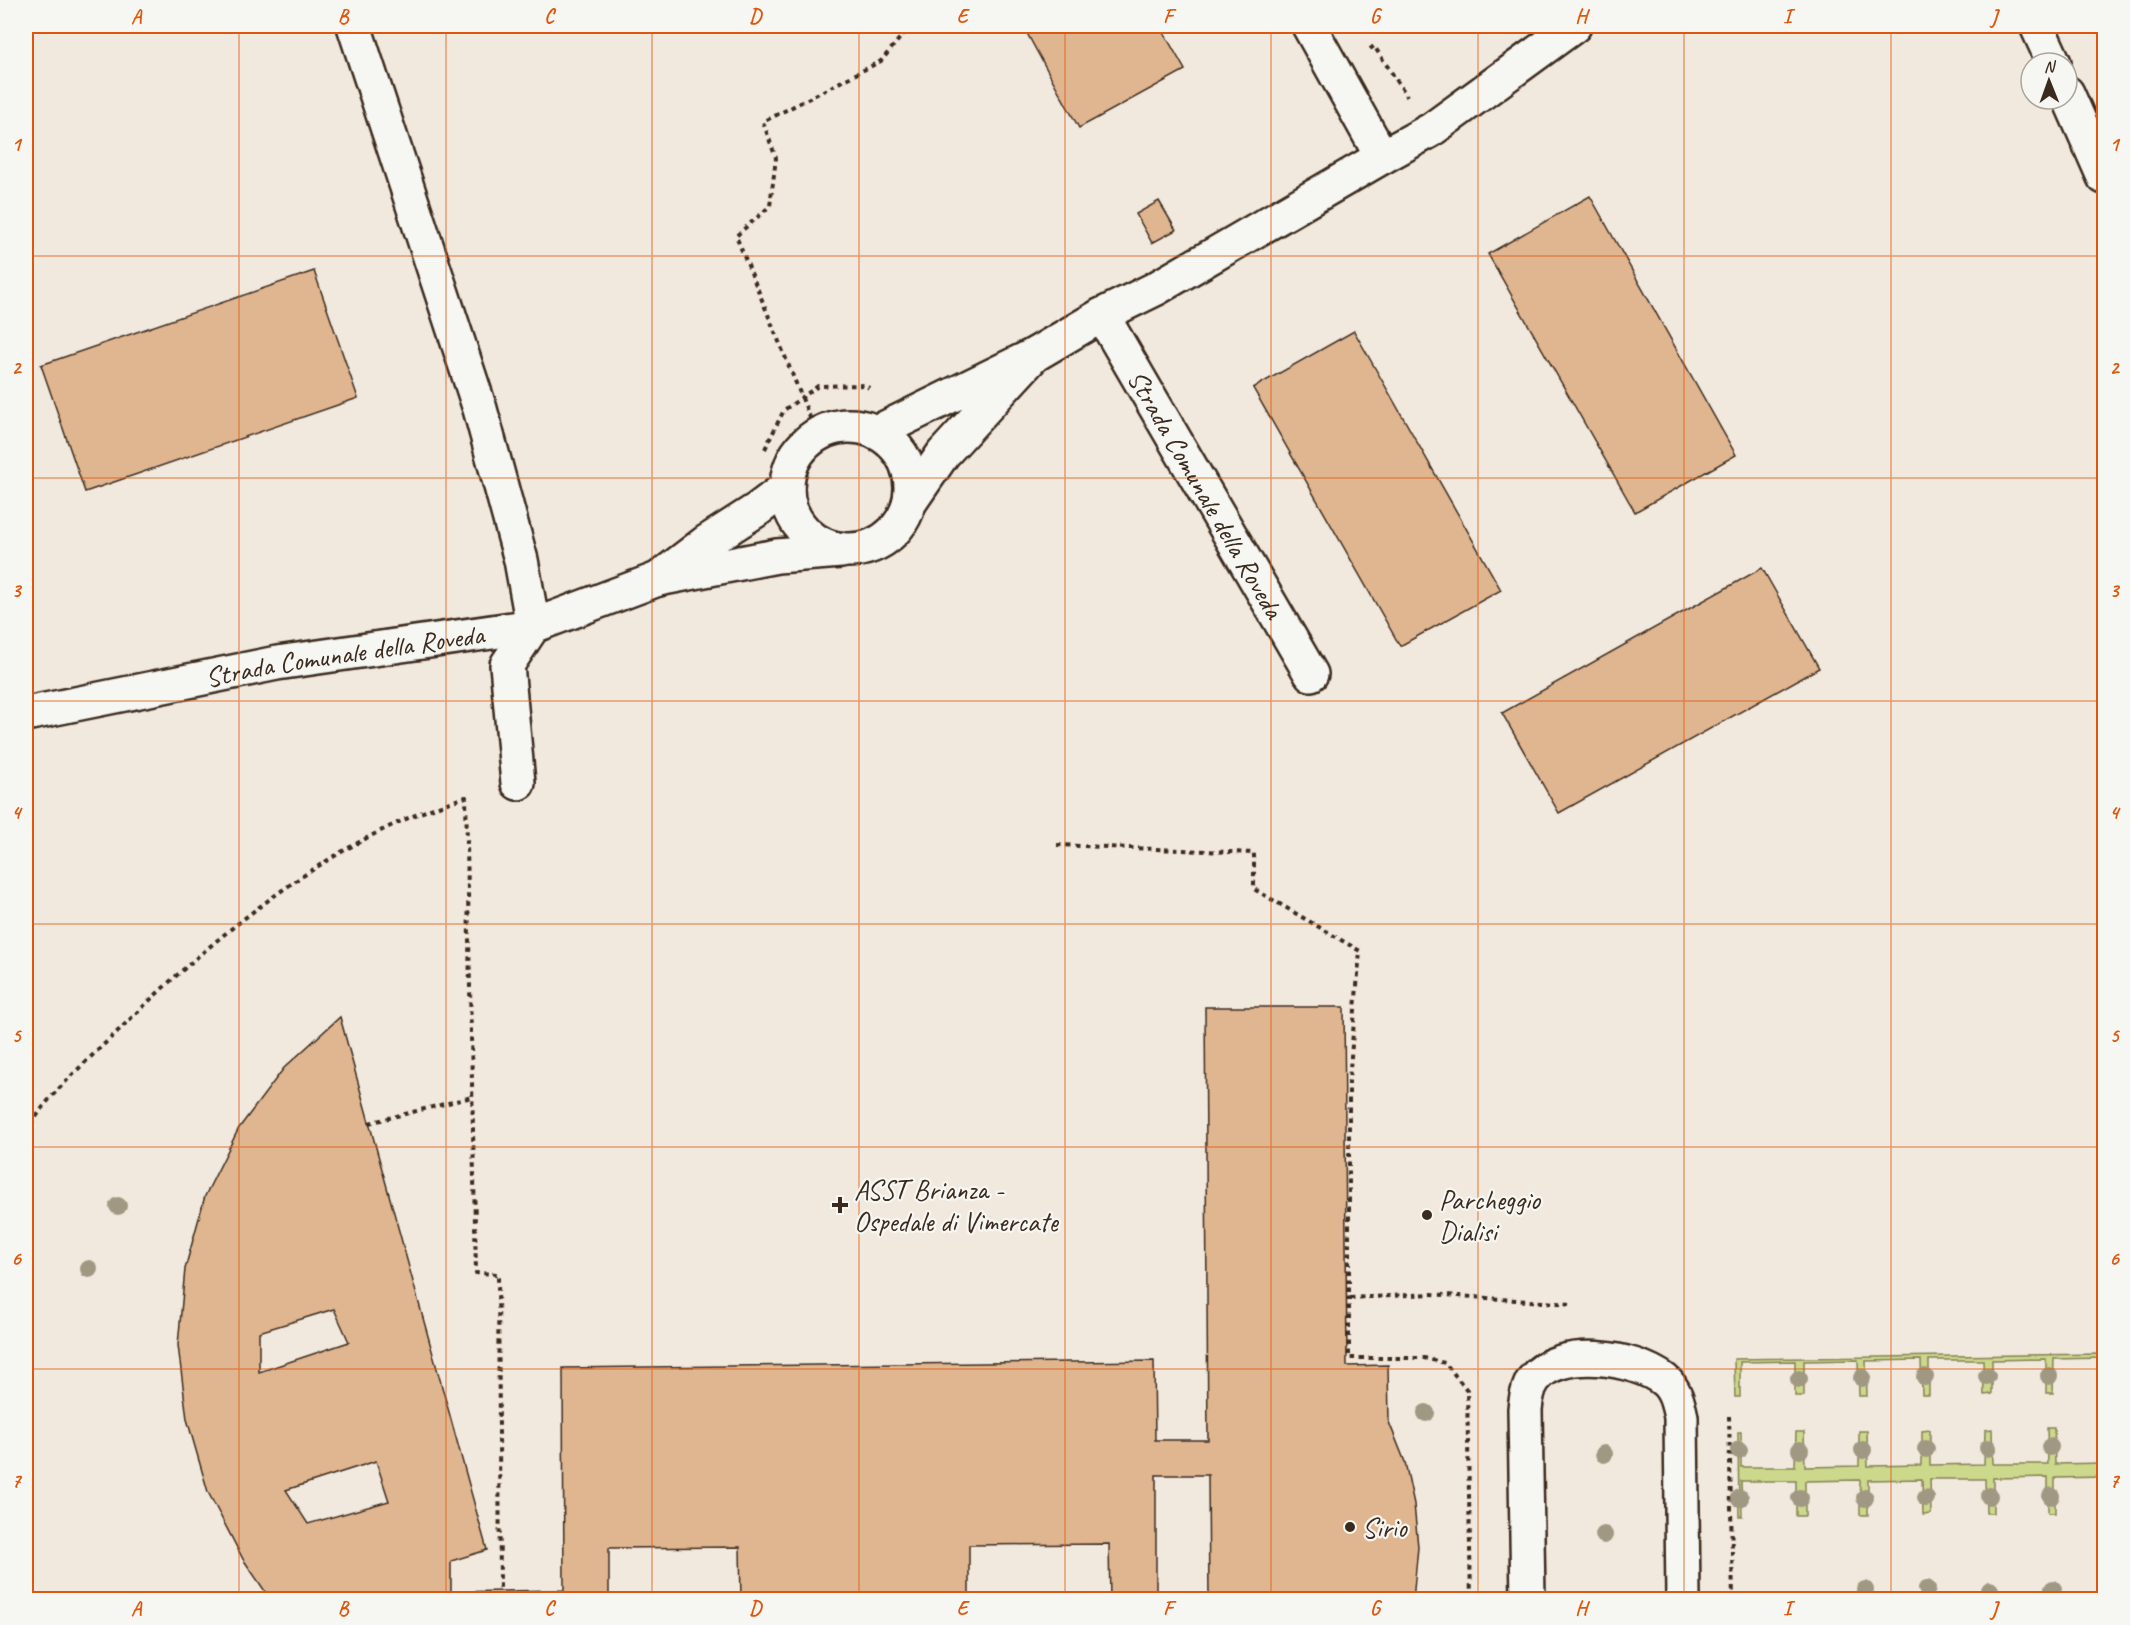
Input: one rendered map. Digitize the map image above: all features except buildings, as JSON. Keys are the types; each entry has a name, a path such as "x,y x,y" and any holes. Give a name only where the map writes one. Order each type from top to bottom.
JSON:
{"street":[{"path":"354,26 480,410 521,560 533,626 507,665 518,783"},
{"path":"1309,26 1382,157"},
{"name":"Strada Comunale della Roveda","path":"877,432 1034,355 1102,315 1155,289 1431,130 1574,26"},
{"path":"2037,26 2048,51"},
{"path":"2075,111 2104,177"},
{"name":"Strada Comunale della Roveda","path":"1102,315 1311,674"},
{"name":"Strada Comunale della Roveda","path":"26,714 277,663 533,626 658,579 777,556 853,550 872,546 890,535 902,520 910,502 943,454 1034,355"},
{"path":"853,550 833,548 815,540 800,526 790,508 787,487 791,466 801,449 817,435 836,427 857,426 877,432 895,446 906,463 911,482 910,502"},
{"name":"Strada Comunale della Roveda","path":"658,579 705,543 787,487"},
{"path":"1528,1599 1525,1409 1527,1395 1533,1380 1543,1370 1556,1363 1583,1358 1628,1363 1665,1380 1676,1396 1682,1416 1683,1599"}],"path":[{"path":"817,435 736,236 770,206 776,158 763,122 881,61 910,26"},
{"path":"26,1132 51,1096 147,1002 256,908 344,851 433,807 466,797 476,1273 498,1274 500,1591"},
{"path":"1057,845 1254,853 1254,889 1360,951 1349,1080 1349,1358 1424,1358 1445,1363 1467,1390 1471,1599"},
{"path":"369,1122 472,1097"},
{"path":"1350,1298 1431,1294 1571,1305"},
{"path":"1729,1416 1732,1599"}],"green space":[{"path":"2104,1354 2104,1358 2054,1359 2053,1393 2046,1393 2046,1359 1992,1360 1992,1394 1984,1395 1983,1360 1929,1360 1929,1395 1922,1395 1921,1360 1866,1361 1867,1396 1859,1396 1858,1360 1804,1361 1804,1396 1795,1396 1795,1361 1740,1362 1740,1397 1735,1397 1734,1359"},
{"path":"2047,1428 2054,1428 2055,1464 2104,1463 2104,1477 2055,1478 2055,1513 2048,1513 2048,1477 1993,1478 1993,1513 1986,1513 1985,1479 1930,1479 1931,1514 1923,1515 1922,1479 1868,1480 1868,1515 1860,1515 1860,1480 1805,1481 1805,1516 1796,1516 1796,1481 1741,1481 1742,1516 1739,1516 1738,1432 1741,1432 1741,1467 1795,1467 1796,1432 1804,1432 1805,1467 1859,1466 1859,1431 1867,1431 1868,1466 1922,1465 1922,1431 1930,1430 1930,1465 1984,1464 1985,1430 1992,1429 1993,1464 2048,1464"}],"place":[{"name":"ASST Brianza - Ospedale di Vimercate","path":"840,1205"},
{"name":"Parcheggio Dialisi","path":"1427,1215"},
{"name":"Sirio","path":"1350,1527"}]}
